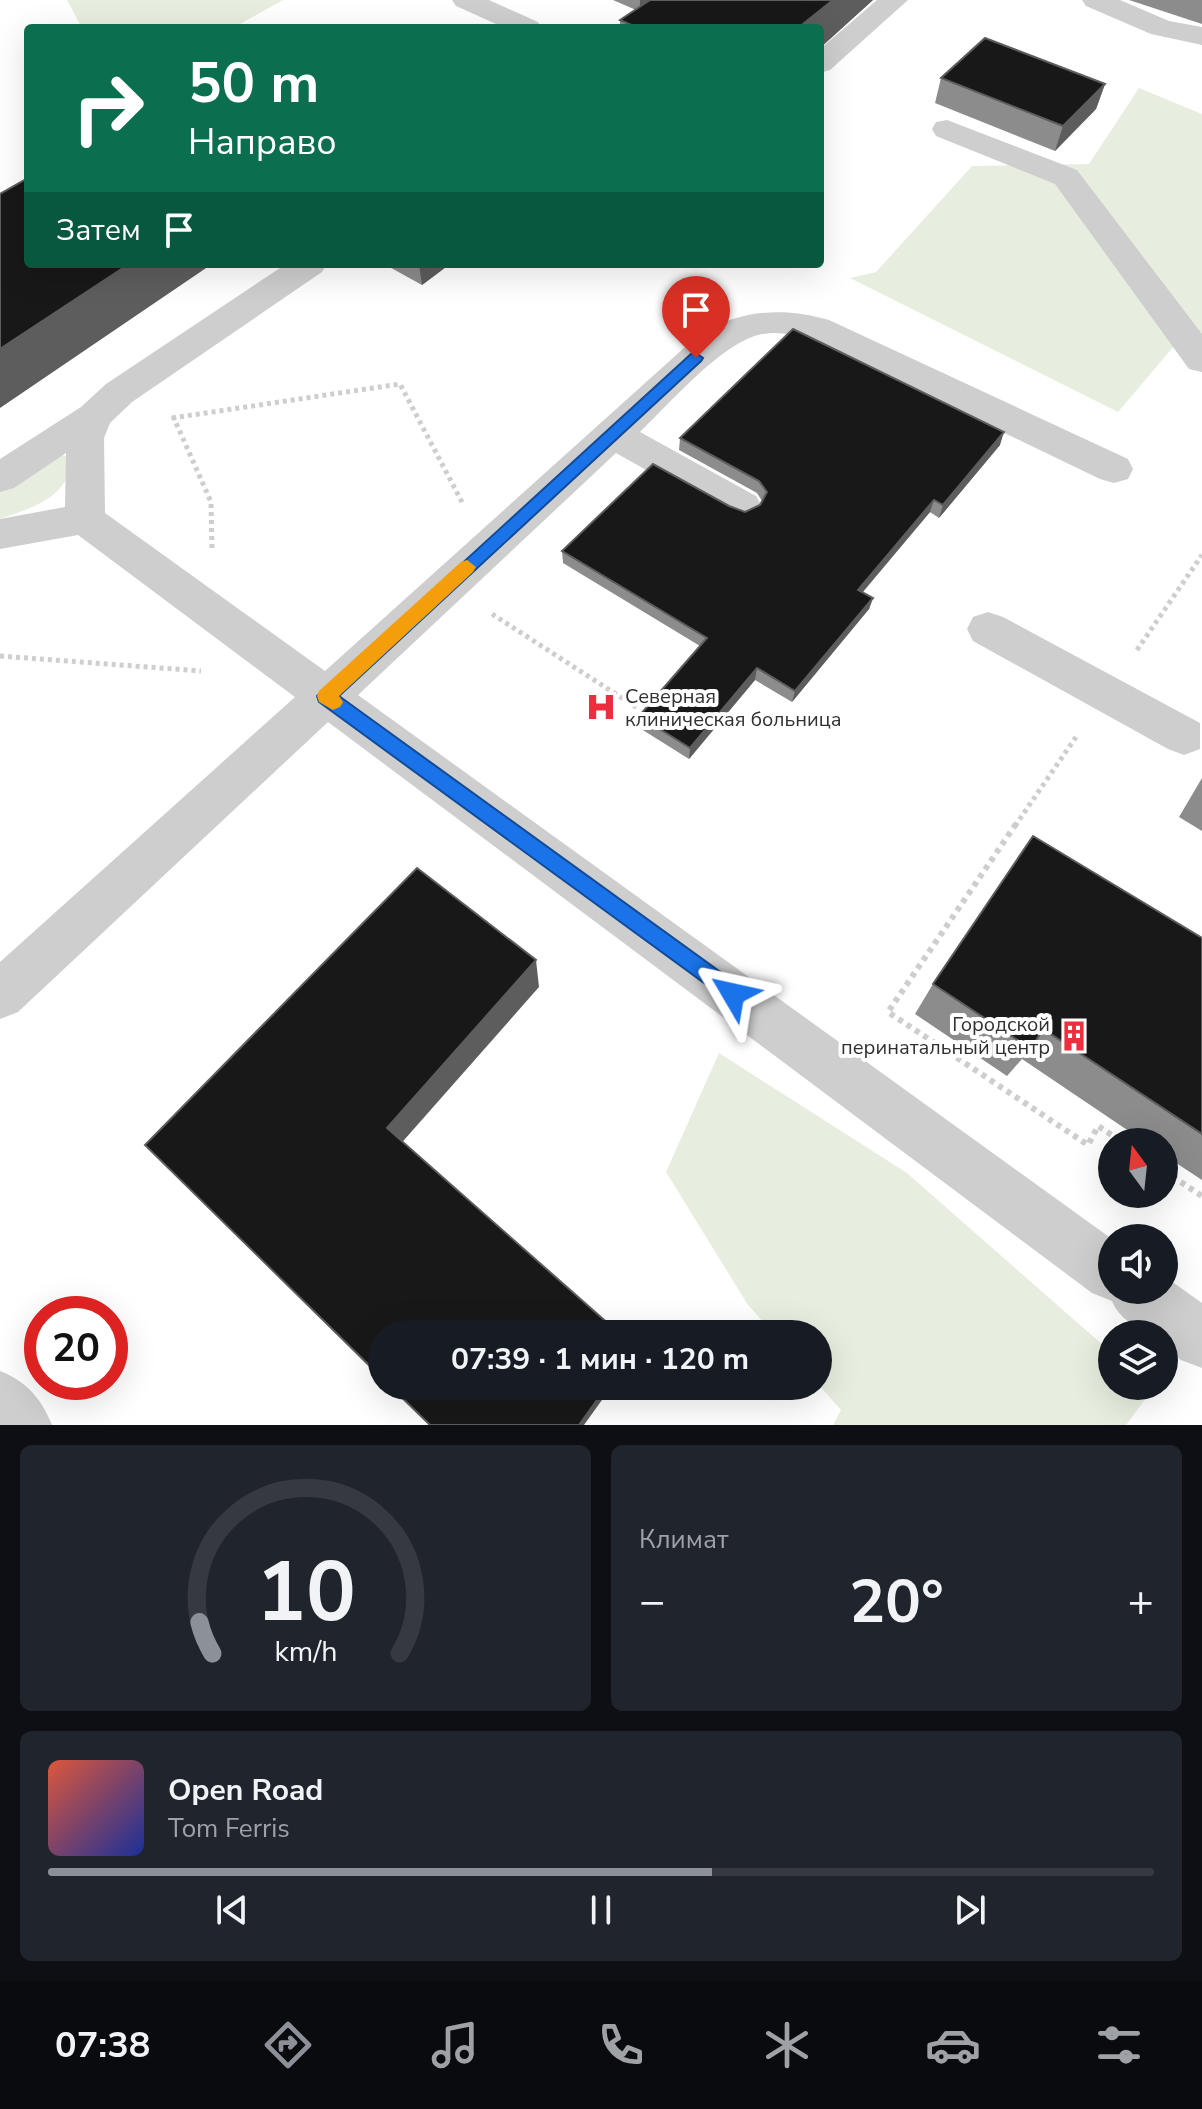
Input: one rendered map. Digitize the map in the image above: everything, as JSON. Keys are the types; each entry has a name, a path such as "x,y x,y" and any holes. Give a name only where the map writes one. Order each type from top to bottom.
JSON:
{"lane":[{"path":"466,0 519,24"},
{"path":"824,61 894,0"},
{"path":"1096,0 1161,28 1202,36"},
{"path":"947,129 1066,177 1202,360"},
{"path":"0,478 91,423 119,393 304,268"},
{"path":"0,995 717,339 743,326 781,319 817,328 1114,469"},
{"path":"85,519 85,438 91,423"},
{"path":"613,434 742,506"},
{"path":"0,534 85,519 1098,1263"},
{"path":"988,629 1184,736"},
{"path":"1155,1304 1202,1339"},
{"path":"0,1401 22,1425"}],"path":[{"path":"150,373 174,418 211,502 211,553 199,603"},
{"path":"91,423 174,418 400,384 486,549"},
{"path":"1101,1128 1098,1126 1088,1145 888,1012 1202,555"},
{"path":"447,585 639,709"},
{"path":"0,656 202,671"},
{"path":"1178,1180 1202,1196"}],"green space":[{"path":"67,0 283,0 240,24 80,24"},
{"path":"1139,88 1202,114 1202,348 1180,339 1118,412 850,278 876,272 972,166 1089,164"},
{"path":"57,454 66,456 70,462 68,475 55,493 23,511 0,519 0,489"},
{"path":"719,1053 907,1173 1098,1341 1098,1400 1145,1400 1126,1425 833,1425 841,1410 832,1400 832,1320 761,1320 748,1305 666,1172"}],"building":[{"path":"650,0 833,0 803,24 629,24 620,20"},
{"path":"985,38 1105,84 1063,126 941,78"},
{"path":"24,180 24,268 123,268 0,349 0,194"},
{"path":"793,329 1004,432 943,505 934,500 858,590 873,598 795,691 757,668 690,748 639,716 707,638 562,551 653,464 729,506 745,512 760,505 767,492 759,481 680,438"},
{"name":"Городской перинатальный центр","path":"1033,836 1202,938 1202,1134 1043,1029 1031,1049 933,984"},
{"path":"417,868 536,960 387,1128 604,1320 368,1320 368,1364 145,1145"},
{"path":"404,1400 597,1400 579,1425 430,1425"}],"slow traffic":[{"path":"333,702 326,696 467,567"}],"place":[{"name":"Северная клиническая больница","path":"601,707"},
{"name":"Городской перинатальный центр","path":"1074,1036"}],"route":[{"path":"696,358 326,696 733,994"}]}
